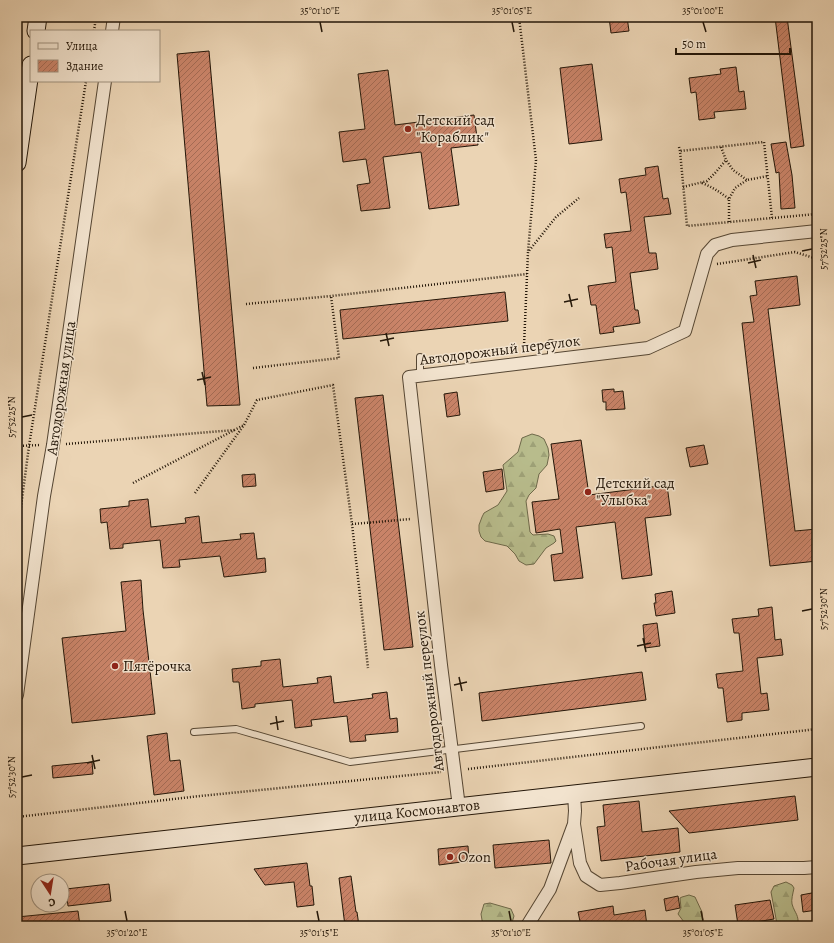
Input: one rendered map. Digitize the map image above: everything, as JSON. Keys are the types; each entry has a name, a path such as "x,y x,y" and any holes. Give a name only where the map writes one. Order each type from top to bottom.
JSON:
{"main road":[{"path":"36,30 38,17"},
{"path":"17,163 30,72"},
{"name":"улица Космонавтов","path":"17,856 817,766"}],"street":[{"path":"112,30 114,17"},
{"name":"Автодорожная улица","path":"17,695 44,496 53,445 105,82"},
{"name":"Автодорожный переулок","path":"459,807 409,377 648,348 685,331 707,254 715,245 732,240 817,231"},
{"path":"527,926 550,889 574,824 574,794"},
{"name":"Рабочая улица","path":"574,824 580,863 586,876 600,885 738,868 817,867"}],"lane":[{"path":"551,343 551,360"},
{"path":"420,357 420,376"},
{"path":"194,732 236,728 350,762 641,726"}],"path":[{"path":"94,30 96,17"},
{"path":"519,17 536,160 528,252 524,346"},
{"path":"17,537 29,446 86,82"},
{"path":"680,151 764,142 772,218"},
{"path":"679,146 687,226 817,214"},
{"path":"722,147 726,160 733,170 747,180"},
{"path":"683,187 707,181 726,160"},
{"path":"730,222 729,199 735,188 747,180 768,176"},
{"path":"700,183 710,186 729,199"},
{"path":"528,252 556,216 579,198"},
{"path":"716,264 795,252 817,259"},
{"path":"246,304 528,274"},
{"path":"253,368 339,358 331,296"},
{"path":"195,493 244,425 256,400 333,385 352,524 368,668"},
{"path":"133,483 244,425"},
{"path":"17,446 53,445 235,430"},
{"path":"352,524 425,518"},
{"path":"17,817 817,729"}],"green space":[{"path":"532,434 544,439 549,455 547,465 539,474 536,488 529,495 526,501 530,532 533,535 548,534 554,536 556,541 546,548 534,564 526,565 519,561 515,554 507,546 485,541 481,537 479,525 484,513 498,505 507,491 503,465 518,452 522,438"},
{"path":"786,882 794,888 792,902 797,916 798,926 779,926 777,924 771,892 774,886"},
{"path":"689,895 695,897 702,912 703,920 699,926 687,926 678,914 681,908 680,898"},
{"path":"490,903 511,909 514,916 511,926 483,926 481,914 484,904"}],"building":[{"path":"609,17 627,17 629,31 611,33"},
{"path":"775,17 787,17 804,146 791,148"},
{"path":"209,51 240,405 207,406 177,54"},
{"path":"592,64 602,140 569,144 560,68"},
{"path":"736,67 739,92 744,91 746,109 714,112 715,118 699,120 696,92 691,93 689,78 721,74 720,69"},
{"path":"388,70 395,125 474,115 478,145 451,148 459,205 429,209 421,152 383,157 390,208 361,211 357,185 370,183 366,159 343,162 339,132 365,129 358,74"},
{"path":"786,142 792,175 795,208 781,209 779,172 776,173 771,144"},
{"path":"658,166 663,199 668,198 671,214 644,217 649,253 656,253 658,269 630,273 635,310 638,310 640,323 613,327 614,332 600,334 596,305 591,305 588,286 616,282 612,247 606,248 604,234 631,231 626,192 621,193 619,179 646,175 645,168"},
{"path":"797,276 800,305 768,309 795,531 817,529 817,561 770,566 742,323 754,322 750,296 757,295 755,281"},
{"path":"505,292 508,321 343,339 340,310"},
{"path":"614,389 614,392 623,391 625,409 606,410 606,402 603,402 602,390"},
{"path":"457,392 460,415 447,417 444,394"},
{"path":"383,395 413,647 384,650 355,398"},
{"path":"581,440 589,495 667,485 671,515 645,518 652,575 622,579 615,522 576,527 583,578 554,581 551,555 563,553 560,529 536,533 532,502 559,499 551,444"},
{"path":"704,445 708,464 690,467 686,448"},
{"path":"502,469 504,489 486,492 483,472"},
{"path":"255,474 256,486 243,487 242,475"},
{"path":"148,499 151,527 186,523 185,518 199,516 202,543 241,539 240,534 254,533 257,559 265,558 266,572 224,577 220,556 179,560 180,567 163,568 160,540 123,544 123,548 110,549 107,522 101,523 100,509 129,506 129,501"},
{"path":"141,580 155,714 72,723 62,638 126,631 121,582"},
{"path":"672,591 675,613 656,616 654,603 656,603 655,594"},
{"path":"772,607 775,640 781,639 783,655 757,658 761,694 767,693 769,710 742,713 742,720 727,722 723,688 718,688 716,674 743,671 739,633 734,633 732,619 759,616 758,609"},
{"path":"657,623 660,646 645,648 643,625"},
{"path":"280,659 283,687 318,683 317,678 331,676 334,703 373,698 372,694 387,692 390,719 397,718 398,732 365,735 366,741 350,742 347,716 311,720 312,726 295,728 292,700 255,704 255,707 242,709 239,682 233,682 232,669 261,666 261,661"},
{"path":"642,672 646,700 482,721 479,693"},
{"path":"167,733 170,761 180,760 184,791 154,795 147,736"},
{"path":"92,762 93,774 53,778 52,766"},
{"path":"795,796 798,820 689,833 669,811"},
{"path":"639,801 642,832 678,828 680,852 601,861 597,827 605,826 603,805"},
{"path":"549,840 551,863 495,868 493,845"},
{"path":"468,846 469,861 439,865 438,849"},
{"path":"307,863 314,905 297,907 294,882 265,885 254,869"},
{"path":"351,876 359,926 345,926 339,878"},
{"path":"109,884 111,901 70,906 70,889"},
{"path":"817,892 817,910 803,912 801,895"},
{"path":"678,896 680,908 666,911 664,899"},
{"path":"770,900 774,919 738,925 735,905"},
{"path":"613,906 614,915 645,910 647,926 581,926 578,912"},
{"path":"78,911 80,926 17,926 17,917 70,913"}],"place":[{"name":"Детский сад \"Кораблик\"","path":"408,129"},
{"name":"Детский сад \"Улыбка\"","path":"588,492"},
{"name":"Пятёрочка","path":"115,666"},
{"name":"Ozon","path":"450,857"}]}
